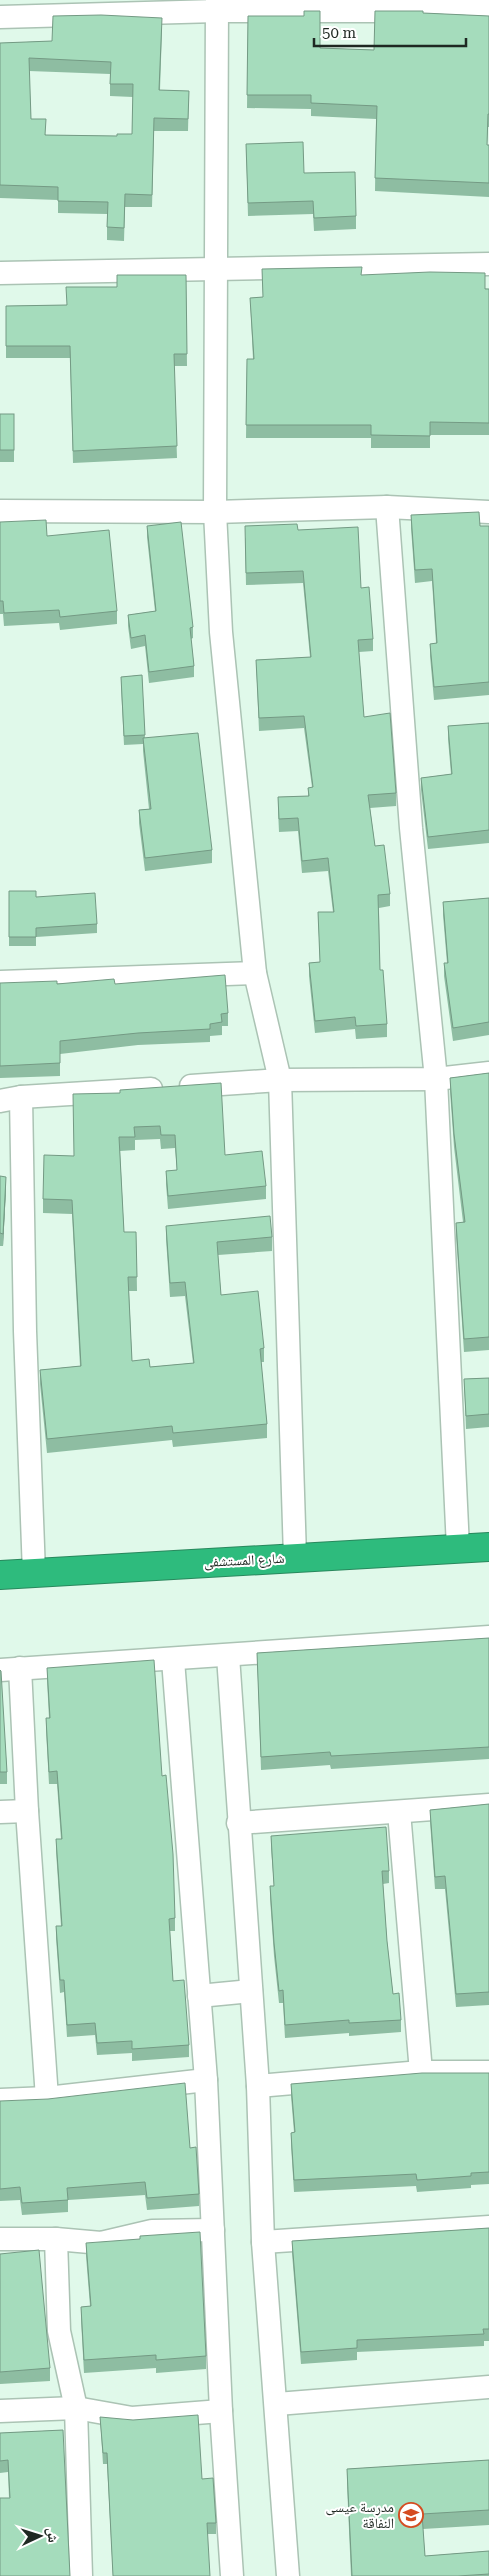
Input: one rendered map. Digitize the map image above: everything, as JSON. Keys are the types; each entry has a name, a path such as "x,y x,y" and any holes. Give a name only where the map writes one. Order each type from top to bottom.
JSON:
{"highway":[{"name":"شارع المستشفى","path":"0,1575 489,1547"}],"street":[{"path":"0,17 217,6 489,11"},
{"path":"217,6 214,268 215,512 222,632 255,973 280,1080 295,1557"},
{"path":"0,274 214,268 489,264"},
{"path":"387,507 411,828 436,1079 458,1548"},
{"path":"0,511 215,512 387,507 489,512"},
{"path":"0,982 255,973"},
{"path":"34,1573 25,1332 10,1099 280,1080 436,1079 489,1073"},
{"path":"47,2098 27,1811 10,1669 173,1660 489,1637"},
{"path":"228,1656 238,1823 258,2086 263,2242 277,2404 288,2576"},
{"path":"173,1660 206,2080 221,2412 232,2576"},
{"path":"238,1823 489,1805"},
{"path":"0,1812 27,1811"},
{"path":"399,1812 421,2072"},
{"path":"199,1996 251,1991"},
{"path":"258,2086 421,2072 489,2072"},
{"path":"0,2100 47,2098 206,2080"},
{"path":"263,2242 489,2227"},
{"path":"0,2239 56,2239 101,2243 152,2231 213,2230"},
{"path":"56,2239 60,2331 76,2408 81,2576"},
{"path":"277,2404 489,2387"},
{"path":"0,2411 76,2408 132,2418 221,2412"}],"building":[{"path":"304,11 320,11 320,48 374,50 375,11 423,11 423,13 489,16 489,114 487,145 489,145 489,183 375,178 377,106 311,103 311,95 247,95 248,16 304,16"},
{"path":"101,15 162,18 159,90 189,91 188,119 154,118 152,195 125,194 124,228 107,227 108,202 58,201 58,187 0,185 0,43 52,41 53,16","holes":["29,58 111,62 110,84 133,84 132,134 117,134 117,136 45,135 46,119 31,119"]},
{"path":"303,142 304,173 355,172 356,216 314,218 313,201 248,203 246,144"},
{"path":"362,267 361,275 430,272 485,273 485,289 489,289 489,423 430,422 430,436 371,435 371,425 246,425 247,359 254,359 250,298 263,297 262,269"},
{"path":"117,275 186,275 187,354 174,354 177,446 73,451 70,346 6,346 6,306 67,305 66,287 117,287"},
{"path":"0,414 14,414 14,450 0,450"},
{"path":"479,512 480,526 489,526 489,682 434,687 430,644 437,643 432,569 415,570 411,515"},
{"path":"46,520 47,536 109,530 117,611 60,617 59,610 4,613 3,601 0,601 0,522"},
{"path":"181,522 193,627 190,628 194,666 149,672 145,635 131,638 128,615 156,611 147,526"},
{"path":"297,524 298,530 358,527 361,588 369,587 373,639 358,640 364,717 390,713 396,793 368,795 375,846 384,845 390,894 378,895 380,970 383,970 387,1024 356,1026 355,1017 315,1021 309,963 320,962 318,912 334,912 328,858 302,861 298,818 279,819 278,797 309,796 308,788 313,787 304,716 259,718 256,660 311,657 303,571 246,573 245,526"},
{"path":"142,675 145,735 124,736 121,677"},
{"path":"489,723 489,830 428,837 421,778 452,774 448,726"},
{"path":"198,733 212,850 145,858 139,810 151,809 143,738"},
{"path":"9,891 36,891 36,897 95,893 97,924 36,928 36,937 9,937"},
{"path":"489,898 489,1022 453,1028 444,963 448,963 443,902"},
{"path":"225,975 228,1013 221,1014 222,1022 210,1024 210,1029 138,1033 60,1041 60,1063 0,1066 0,983 57,981 57,984 114,979 115,984"},
{"path":"489,1073 489,1337 464,1339 456,1223 465,1222 454,1134 450,1078"},
{"path":"221,1083 225,1155 262,1151 266,1186 168,1196 166,1171 177,1170 175,1135 161,1135 160,1126 134,1127 135,1137 119,1137 124,1232 136,1232 137,1277 128,1277 132,1361 149,1359 150,1367 194,1363 185,1282 170,1283 166,1226 270,1216 272,1237 217,1242 221,1295 258,1291 264,1348 260,1349 267,1424 173,1433 172,1426 47,1439 40,1370 81,1366 72,1200 43,1199 44,1155 74,1156 73,1094 120,1093 120,1090"},
{"path":"0,1176 6,1177 3,1234 0,1233"},
{"path":"489,1378 489,1414 466,1416 464,1379"},
{"path":"489,1638 489,1747 331,1756 330,1752 261,1757 257,1653"},
{"path":"154,1660 162,1776 166,1775 173,1854 175,1918 169,1919 173,1981 184,1980 189,2045 132,2049 132,2041 97,2043 95,2023 67,2025 64,1980 60,1980 56,1926 62,1926 56,1839 62,1839 57,1771 49,1772 46,1718 50,1718 47,1668"},
{"path":"1,1671 7,1772 0,1772"},
{"path":"489,1804 489,1992 456,1994 445,1876 435,1877 430,1810"},
{"path":"386,1827 389,1871 382,1871 387,1941 393,1994 399,1993 401,2020 349,2023 349,2020 285,2025 283,1990 279,1991 274,1943 270,1886 274,1886 271,1836"},
{"path":"422,2073 489,2073 489,2172 471,2173 471,2176 417,2180 416,2174 294,2180 291,2133 295,2132 291,2084"},
{"path":"185,2083 190,2148 196,2147 199,2194 147,2198 145,2182 67,2188 68,2200 22,2203 20,2187 0,2189 0,2101 48,2099"},
{"path":"489,2228 489,2329 483,2329 484,2334 357,2340 357,2348 301,2352 292,2241"},
{"path":"200,2232 206,2356 156,2360 156,2355 84,2360 81,2307 91,2306 86,2243 140,2239 140,2236"},
{"path":"39,2250 50,2368 0,2372 0,2254"},
{"path":"198,2415 202,2479 213,2478 216,2523 207,2523 210,2576 113,2576 107,2453 103,2453 100,2417 133,2420"},
{"path":"63,2430 70,2576 0,2576 0,2498 10,2498 8,2460 0,2461 0,2433"},
{"path":"489,2460 489,2510 422,2514 425,2556 489,2551 489,2574 458,2576 352,2576 347,2469"}],"place":[{"name":"مدرسة عيسى النفاقة","path":"411,2515"}]}
